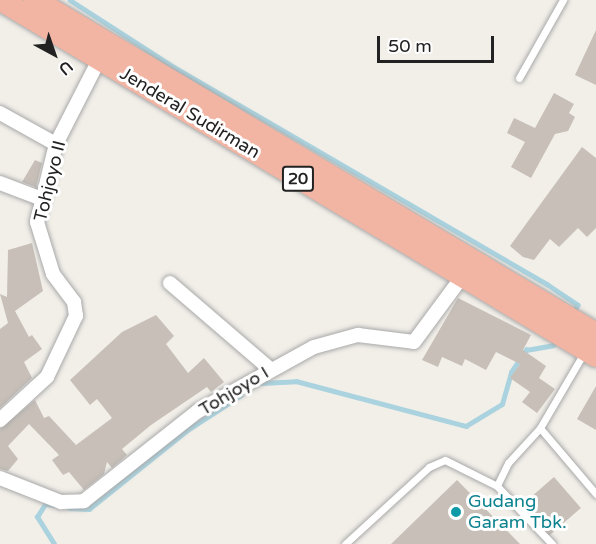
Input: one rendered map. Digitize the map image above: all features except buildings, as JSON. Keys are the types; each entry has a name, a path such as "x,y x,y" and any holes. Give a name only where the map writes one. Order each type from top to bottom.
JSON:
{"highway":[{"name":"Jenderal Sudirman","path":"1,0 100,58 220,121 593,343"},
{"name":"Jenderal Sudirman","path":"35,0 462,277 496,286"}],"street":[{"name":"Tohjoyo II","path":"0,420 47,376 76,316 74,302 53,274 39,233 42,199 56,144 100,58"},
{"path":"0,113 56,144"},
{"path":"0,183 42,199"},
{"name":"Tohjoyo I","path":"0,478 61,502 84,501 183,422 270,369 344,336 414,342 462,277"},
{"path":"170,283 270,369"}],"lane":[{"path":"519,78 564,0"},
{"path":"497,486 508,463 540,428 593,343"},
{"path":"540,428 596,494"},
{"path":"345,544 429,467 445,460 497,486 552,544"}],"waterway":[{"path":"70,0 174,67 547,284 578,305 573,314"},
{"path":"261,383 296,381 466,426 502,404 511,372 526,350 553,345 557,339"},
{"path":"69,508 89,509 186,431 241,395"},
{"path":"54,544 37,517 45,504 55,505"}],"place":[{"name":"Gudang Garam Tbk.","path":"456,512"}]}
